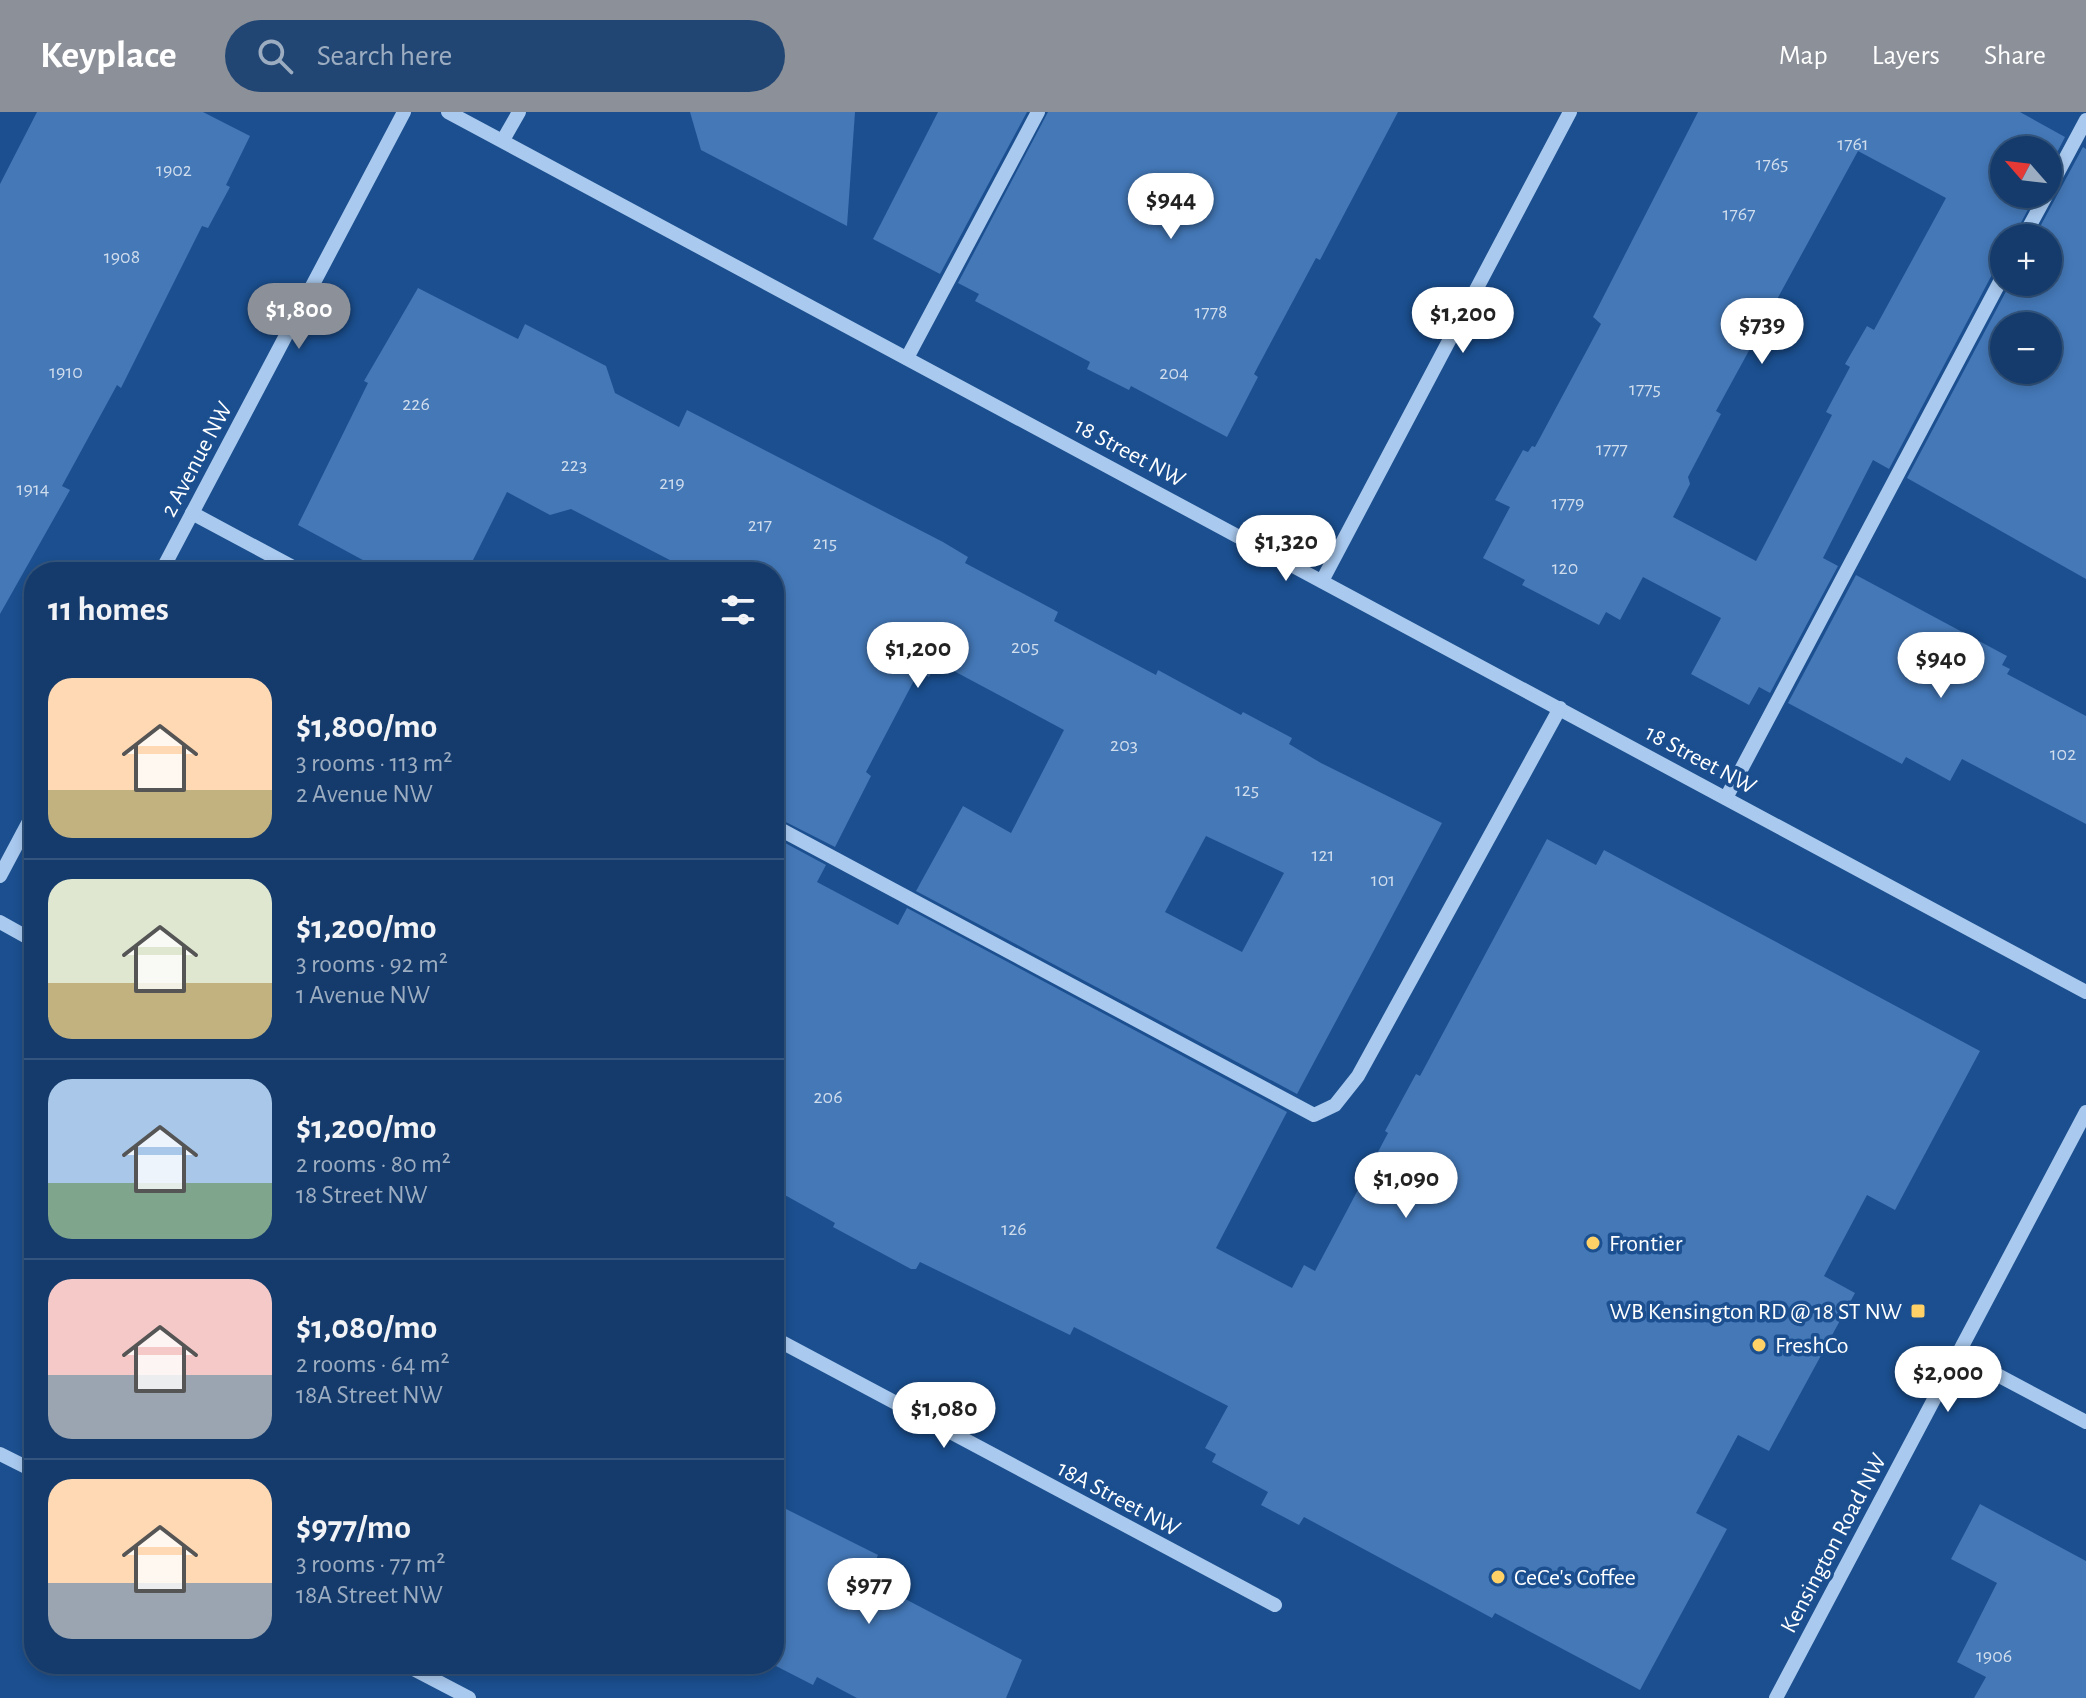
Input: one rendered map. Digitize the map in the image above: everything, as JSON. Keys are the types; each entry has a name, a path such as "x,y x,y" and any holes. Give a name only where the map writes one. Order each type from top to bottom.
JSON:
{"street":[{"name":"2 Avenue NW","path":"166,562 404,112"},
{"name":"18 Street NW","path":"448,112 2086,992"},
{"path":"503,140 519,112"},
{"path":"907,358 1038,112"},
{"path":"1322,581 1570,112"},
{"path":"2062,165 2086,120"},
{"path":"1726,798 1992,296"},
{"path":"192,513 283,562"},
{"path":"784,831 1314,1115 1335,1105 1358,1076 1560,708"},
{"path":"0,876 24,831"},
{"path":"0,922 24,935"},
{"name":"Kensington Road NW","path":"1776,1698 2086,1112"},
{"name":"18A Street NW","path":"784,1343 1275,1605"},
{"path":"1958,1354 2086,1422"},
{"path":"0,1454 24,1466"},
{"path":"423,1674 469,1698"}],"building":[{"path":"37,112 203,112 250,136 226,185 230,187 208,228 202,226 121,388 117,385 62,486 70,490 29,562 24,562 24,571 0,614 0,184"},
{"path":"690,112 855,112 847,226 701,150"},
{"path":"938,112 1027,112 940,274 873,239"},
{"path":"1048,112 1398,112 1320,260 1316,258 1254,374 1258,377 1227,437 1131,386 1129,390 1087,369 1090,362 975,301 979,294 958,283"},
{"path":"1698,112 2020,112 2065,137 2062,143 2062,136 1990,136 1990,208 2029,208 2020,224 1990,224 1990,278 1889,469 1873,460 1823,558 1838,566 1770,693 1759,687 1749,705 1691,674 1721,618 1643,577 1620,620 1606,612 1599,625 1522,585 1525,580 1483,558 1510,507 1495,500 1523,450 1528,452 1532,446 1535,447 1601,324 1593,317","holes":["1858,151 1946,198 1874,330 1867,326 1845,364 1850,367 1826,412 1832,415 1756,561 1673,517 1690,484 1688,477 1721,414 1716,411"]},
{"path":"2083,147 2086,149 2086,579 1907,478 1990,322 1990,384 2062,384 2062,312 1995,312 2004,296 2062,296 2062,224 2042,224 2050,208 2062,208 2062,186"},
{"path":"418,288 518,339 525,324 606,366 615,393 679,427 687,410 943,542 968,557 965,563 1058,612 1054,621 1156,675 1158,670 1241,715 1243,712 1292,738 1289,744 1321,763 1442,823 1297,1094 916,891 963,806 1011,833 1064,730 937,662 929,677 919,671 866,772 871,776 835,847 784,821 784,562 674,562 571,509 550,515 507,492 472,562 366,562 298,525 368,383 364,381","holes":["1206,836 1284,873 1242,952 1165,912"]},
{"path":"1856,575 2007,656 2002,665 2010,669 2007,674 2086,716 2086,824 1962,759 1950,781 1906,757 1902,764 1788,703"},
{"name":"Frontier","path":"1547,839 1596,865 1604,850 1980,1051 1895,1210 1867,1195 1824,1276 1855,1293 1769,1451 1738,1435 1696,1513 1727,1529 1640,1690 1495,1613 1492,1618 1304,1517 1299,1525 1261,1505 1268,1492 1212,1462 1216,1454 1205,1448 1228,1406 1074,1327 1070,1335 920,1262 916,1269 911,1269 833,1227 835,1223 784,1195 784,842 826,865 817,882 898,925 907,908 1287,1112 1216,1248 1292,1288 1304,1265 1315,1271 1388,1133 1385,1131 1416,1074 1420,1076"},
{"path":"1980,1504 2086,1561 2086,1698 1974,1698 1986,1677 1957,1662 1997,1583 1951,1559"},
{"path":"784,1508 878,1555 867,1579 1022,1660 1006,1698 857,1698 817,1677 813,1685 784,1670"}],"place":[{"name":"Frontier","path":"1593,1243"},
{"name":"WB Kensington RD @ 18 ST NW","path":"1918,1311"},
{"name":"FreshCo","path":"1759,1345"},
{"name":"CeCe's Coffee","path":"1498,1577"}]}
